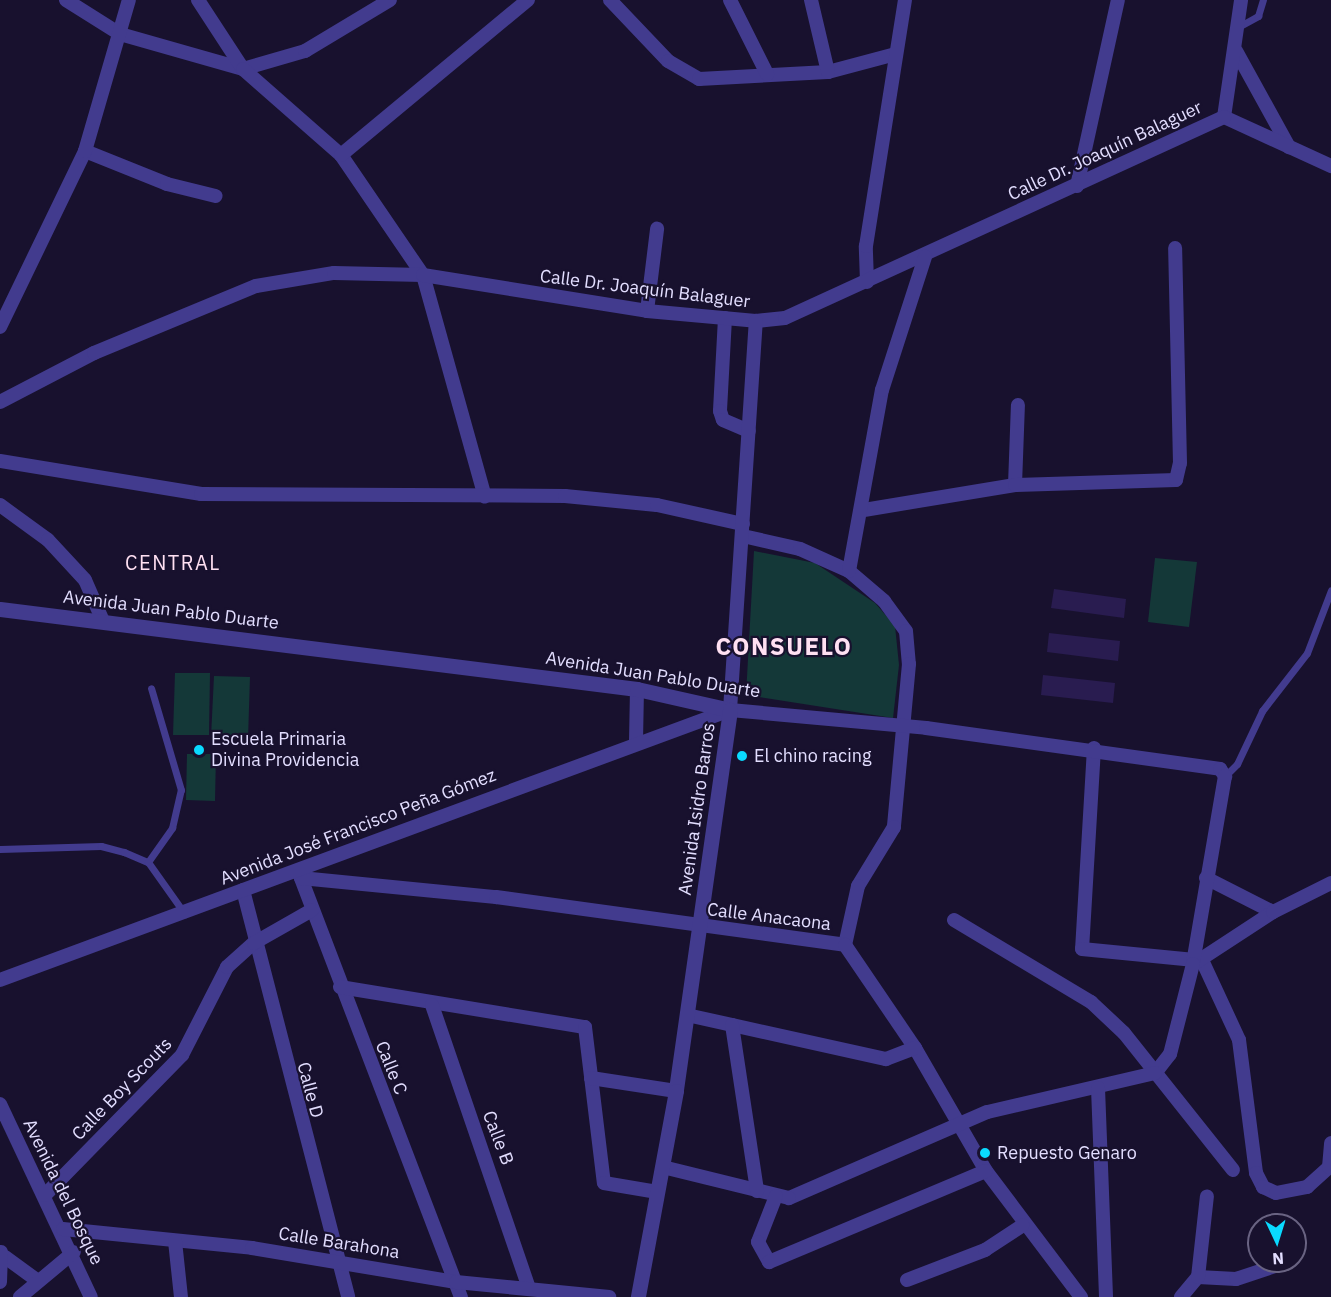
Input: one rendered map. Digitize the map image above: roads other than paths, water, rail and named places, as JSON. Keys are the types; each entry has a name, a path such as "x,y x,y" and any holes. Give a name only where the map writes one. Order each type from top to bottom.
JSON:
{"street":[{"path":"66,0 120,34 243,69 305,51 390,0"},
{"path":"1,321 85,151 129,0"},
{"path":"198,0 243,69 341,155 423,275 485,497"},
{"path":"341,155 528,0"},
{"path":"610,0 668,61 699,79 828,72 894,54"},
{"path":"730,0 767,74"},
{"path":"812,0 828,72"},
{"path":"867,282 866,246 894,54 905,0"},
{"path":"1077,186 1118,0"},
{"path":"1224,117 1240,26 1241,0"},
{"path":"1236,51 1289,147"},
{"name":"Calle Dr. Joaquín Balaguer","path":"0,402 94,353 256,286 333,273 423,275 647,311 756,321 785,318 925,257 1224,117 1331,166"},
{"path":"85,151 167,184 216,196"},
{"path":"647,311 657,230"},
{"path":"864,510 1015,485 1176,480 1180,463 1175,248"},
{"path":"849,571 864,510 882,390 925,257"},
{"path":"725,318 720,411 723,420 749,431"},
{"name":"Avenida Isidro Barros","path":"638,1297 676,1091 730,710 756,321"},
{"path":"1015,485 1018,405"},
{"path":"0,461 201,494 565,496 643,504 743,530 800,549 849,571 884,601 906,631 908,672 900,725 893,832 858,886 845,945"},
{"path":"0,505 48,540 85,580 104,621"},
{"name":"Avenida Juan Pablo Duarte","path":"0,609 637,689 730,710 900,725 1094,748 1220,769 1225,776"},
{"path":"636,741 637,689"},
{"name":"Avenida José Francisco Peña Gómez","path":"0,980 185,914 243,890 299,872 636,741 730,710"},
{"path":"1094,748 1082,949 1196,961 1273,912 1331,883"},
{"path":"663,1167 776,1196 803,1194 962,1122 1008,1105 1098,1088 1155,1073 1170,1054 1196,961 1206,878 1225,776"},
{"name":"Calle Anacaona","path":"299,872 845,945 962,1122 986,1171 1023,1225 1081,1297"},
{"name":"Calle C","path":"299,872 340,987 461,1297"},
{"path":"1206,878 1273,912"},
{"name":"Calle D","path":"243,890 254,943 348,1297"},
{"name":"Calle Boy Scouts","path":"45,1195 182,1055 227,967 254,943 312,910"},
{"path":"954,920 1082,996 1124,1033 1233,1170"},
{"path":"1196,961 1239,1040 1256,1173 1263,1186 1276,1193 1307,1187 1329,1167 1331,1143"},
{"path":"340,987 432,1005 583,1026 604,1183 657,1192"},
{"name":"Calle B","path":"432,1005 528,1285"},
{"path":"687,1015 886,1059 915,1048"},
{"path":"732,1025 757,1191"},
{"path":"591,1078 676,1091"},
{"path":"1098,1088 1106,1297"},
{"name":"Avenida del Bosque","path":"0,1104 74,1252 91,1297"},
{"path":"776,1196 758,1242 769,1262 986,1171"},
{"path":"1181,1297 1198,1277 1207,1196"},
{"path":"907,1280 985,1250 1023,1225"},
{"name":"Calle Barahona","path":"63,1229 339,1260 456,1282 528,1285 609,1297"},
{"path":"175,1241 181,1297"},
{"path":"20,1297 35,1279 74,1252"},
{"path":"2,1254 35,1279"},
{"path":"0,1282 2,1254"},
{"path":"1198,1277 1236,1279 1254,1273"}],"lane":[{"path":"1240,26 1258,16 1263,0"},
{"path":"1225,776 1238,764 1262,711 1307,653 1331,590"},
{"path":"148,862 172,828 181,790 151,688"},
{"path":"0,849 101,846 148,862 185,914"}],"place":[{"name":"Escuela Primaria Divina Providencia","path":"199,750"},
{"name":"El chino racing","path":"742,756"},
{"name":"Repuesto Genaro","path":"985,1153"}],"district":[{"name":"CENTRAL","path":"173,562"},
{"name":"CONSUELO","path":"784,647"}]}
